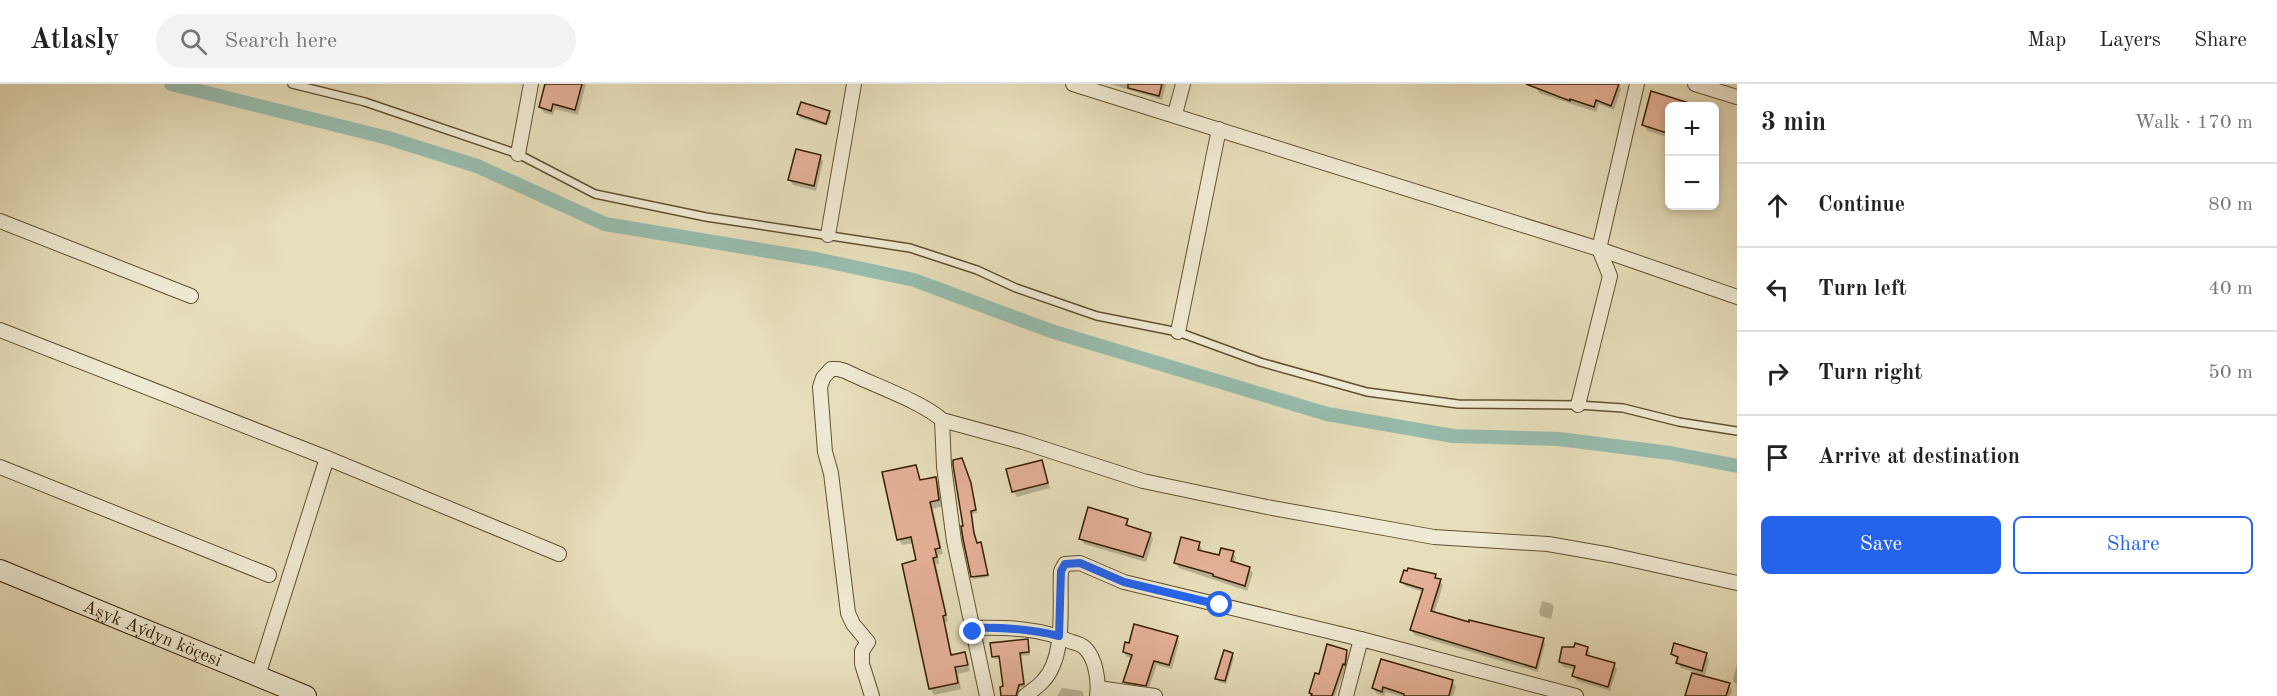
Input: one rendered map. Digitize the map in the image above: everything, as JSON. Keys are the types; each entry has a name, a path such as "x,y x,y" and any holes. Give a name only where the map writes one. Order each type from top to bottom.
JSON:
{"main road":[{"name":"Aşyk Aýdyn köçesi","path":"0,570 306,696"}],"street":[{"path":"518,154 531,84"},
{"path":"828,235 854,84"},
{"path":"1074,84 1599,249 1737,297"},
{"path":"1175,114 1183,84"},
{"path":"1578,405 1610,276 1599,249 1637,84"},
{"path":"1695,84 1737,97"},
{"path":"1178,332 1219,129"},
{"path":"0,221 192,296"},
{"path":"0,330 327,458 559,554"},
{"path":"872,696 862,664 862,651 868,642 853,624 845,598 831,473 825,452 820,387 823,378 831,369 838,369 916,404 942,420 1023,442 1143,481 1267,507 1434,537 1548,544 1611,555 1737,584"},
{"path":"942,420 944,466 954,541 987,696"},
{"path":"258,676 327,458"},
{"path":"0,467 269,574"},
{"path":"1025,696 1044,681 1054,664 1059,636 1061,571 1065,564 1072,562 1080,563 1124,582 1361,639 1576,696"},
{"path":"972,628 1033,630 1059,636 1084,647 1094,662 1097,692 1155,696"},
{"path":"1346,696 1361,639"}],"lane":[{"path":"292,84 365,102 518,154 596,194 706,217 910,248 977,270 1016,288 1097,315 1178,332 1260,362 1367,392 1458,404 1578,405 1623,408 1679,422 1737,431"}],"building":[{"path":"545,84 582,84 575,110 553,104 551,111 539,107"},
{"path":"1128,84 1162,84 1159,96 1128,88"},
{"path":"1526,84 1619,84 1611,106 1596,100 1594,107 1570,99 1570,101"},
{"path":"1651,91 1686,102 1665,102 1665,132 1642,125"},
{"path":"801,102 830,111 826,124 797,114"},
{"path":"796,149 821,155 814,186 788,180"},
{"path":"962,458 971,483 976,510 971,511 974,533 977,543 981,542 988,575 971,577 963,539 953,465 953,460"},
{"path":"1042,460 1048,483 1012,492 1006,469"},
{"path":"916,465 920,480 936,477 939,500 930,502 940,548 935,549 937,557 933,558 946,615 943,616 951,655 965,652 968,665 955,667 958,683 929,689 902,564 916,560 911,537 897,540 882,472"},
{"path":"1088,507 1128,519 1126,525 1151,533 1143,557 1079,539"},
{"path":"1181,537 1200,542 1198,550 1219,555 1221,548 1234,551 1231,561 1250,567 1245,586 1174,563"},
{"path":"1408,568 1436,574 1435,578 1441,579 1431,611 1469,622 1469,620 1544,638 1536,668 1410,630 1423,589 1400,582 1404,570 1407,571"},
{"path":"1134,624 1178,636 1169,665 1154,661 1146,686 1123,682 1132,655 1123,652 1125,642 1129,643"},
{"path":"1028,639 1029,652 1020,653 1024,684 1019,685 1016,696 1001,696 1000,687 1003,686 999,656 992,657 990,643"},
{"path":"1575,643 1588,647 1586,655 1615,663 1608,687 1572,676 1575,666 1559,662 1562,647 1574,647"},
{"path":"1674,643 1707,653 1702,671 1676,663 1678,657 1671,654"},
{"path":"1327,644 1347,650 1345,665 1343,664 1332,696 1311,696 1312,694 1309,693 1315,673 1319,674"},
{"path":"1224,650 1233,653 1225,681 1215,679"},
{"path":"1381,659 1453,680 1449,696 1404,696 1404,694 1383,687 1382,692 1372,688"},
{"path":"1692,673 1730,683 1726,696 1685,696"}],"waterway":[{"path":"171,84 388,138 477,166 605,224 816,259 914,280 1051,331 1327,414 1453,436 1559,439 1670,453 1737,466"}],"route":[{"path":"973,632 972,628 1003,627 1059,636 1061,571 1065,564 1072,562 1080,563 1124,582 1220,605"}]}
